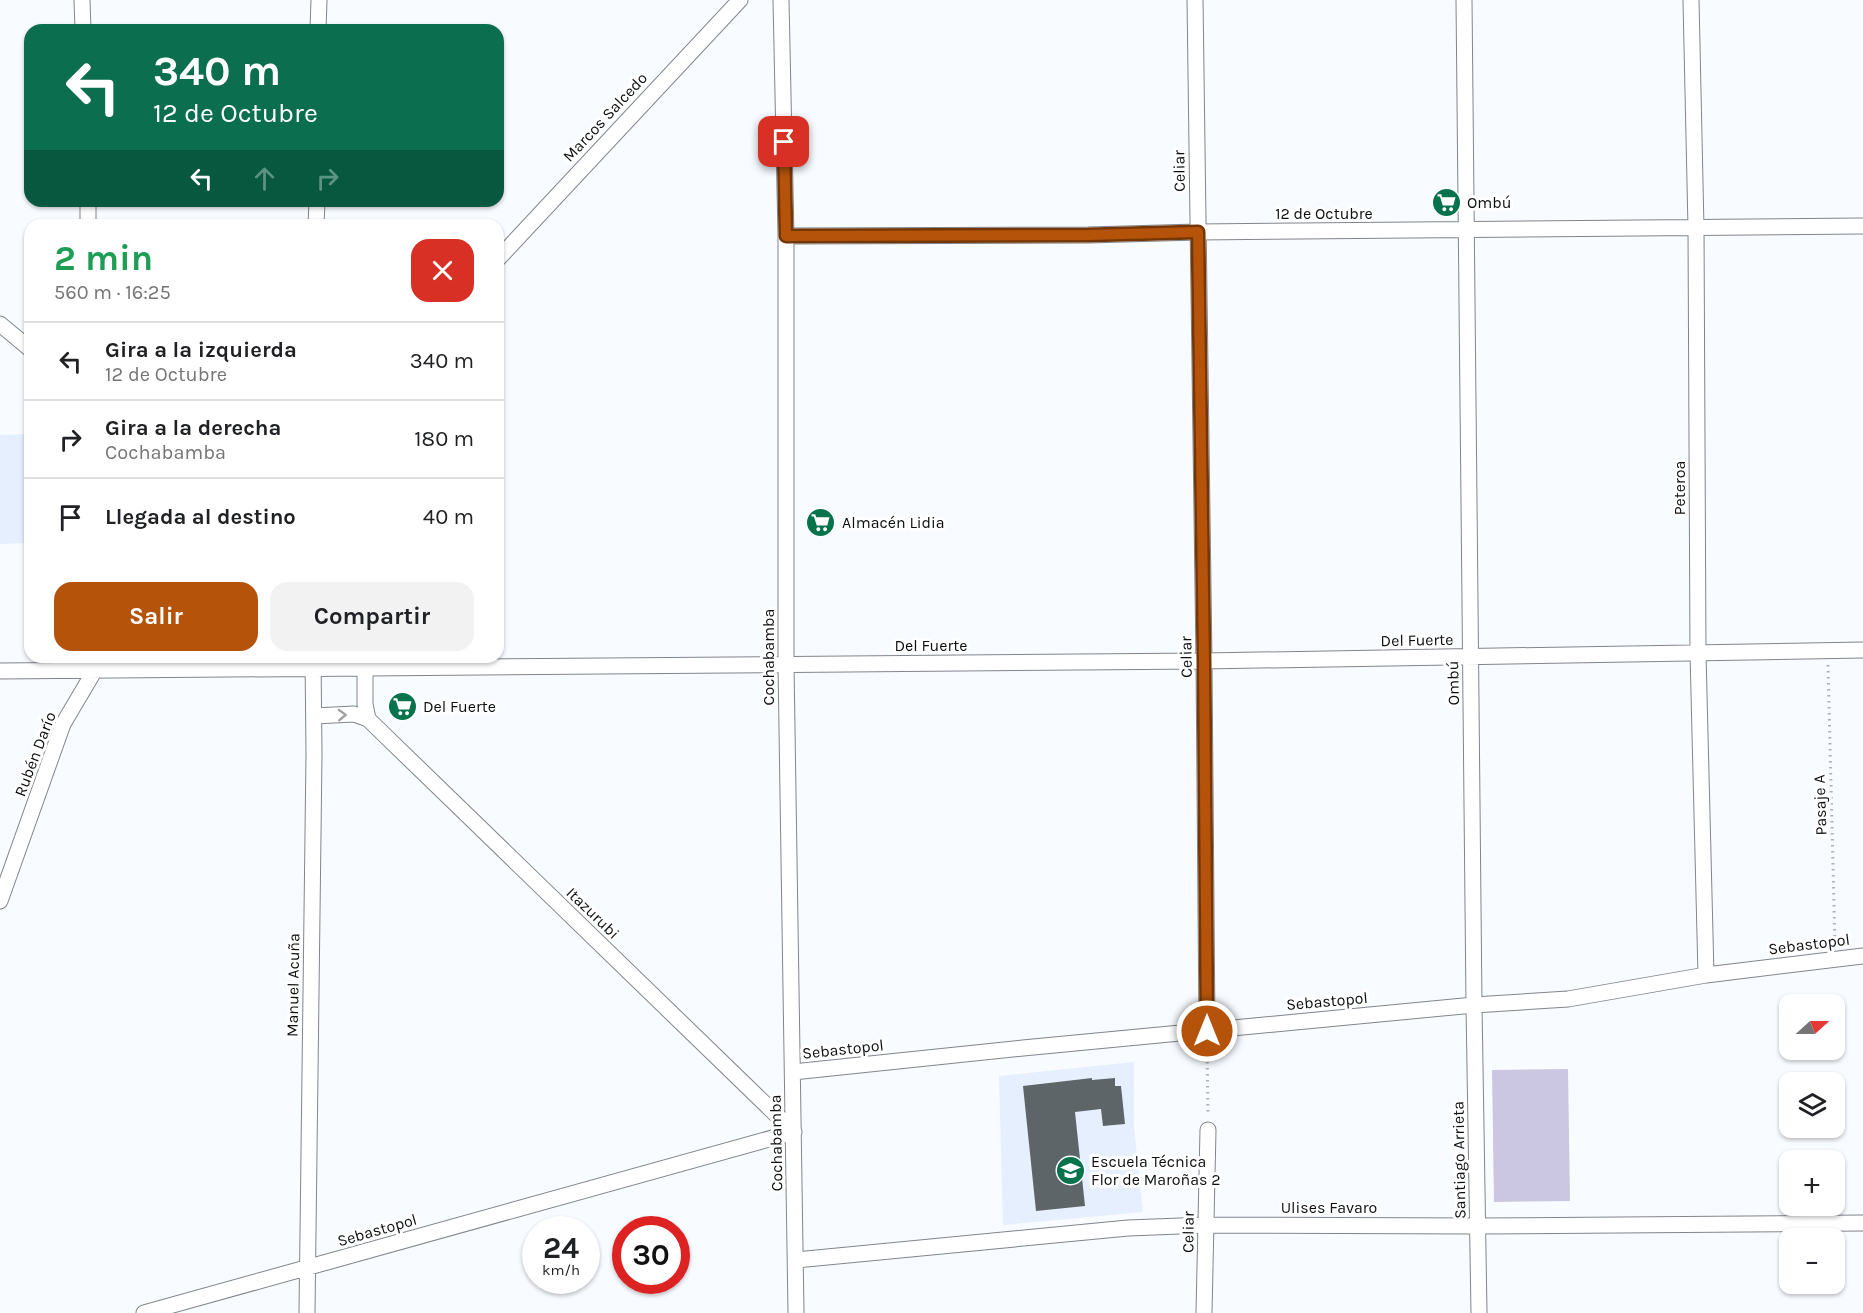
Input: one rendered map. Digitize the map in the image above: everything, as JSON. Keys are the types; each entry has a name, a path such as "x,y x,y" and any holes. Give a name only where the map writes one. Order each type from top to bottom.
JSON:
{"street":[{"path":"82,0 83,24"},
{"path":"318,24 319,0"},
{"name":"Marcos Salcedo","path":"504,253 740,0"},
{"name":"Cochabamba","path":"782,0 786,236 786,664 796,1313"},
{"name":"Celiar","path":"1195,0 1207,1031"},
{"name":"Ombú","path":"1464,0 1474,1005"},
{"name":"Peteroa","path":"1692,0 1696,228 1698,653 1706,975"},
{"name":"12 de Octubre","path":"786,236 1088,235 1863,226"},
{"path":"0,324 24,345"},
{"name":"Del Fuerte","path":"0,671 95,663 313,663 365,667 1204,661 1863,650"},
{"name":"Rubén Darío","path":"0,901 63,724 95,663"},
{"name":"Manuel Acuña","path":"307,1313 313,663"},
{"path":"365,667 365,704 368,719"},
{"path":"314,716 354,714 368,719"},
{"name":"Itazurubi","path":"368,719 794,1132"},
{"name":"Sebastopol","path":"793,1072 1474,1005 1568,999 1706,975 1863,956"},
{"name":"Santiago Arrieta","path":"1474,1005 1479,1313"},
{"name":"Celiar","path":"1204,1313 1209,1130"},
{"name":"Sebastopol","path":"144,1313 794,1132"},
{"name":"Ulises Favaro","path":"796,1260 1128,1228 1206,1225 1478,1226 1863,1223"}],"path":[{"name":"Pasaje A","path":"1827,651 1836,959"},
{"path":"1207,1031 1209,1130"}],"shaded area":[{"path":"24,434 24,543 0,544 0,435"},
{"name":"Escuela Técnica Flor de Maroñas 2","path":"1134,1062 1134,1128 1143,1212 1003,1225 999,1076"},
{"path":"1568,1069 1570,1201 1494,1202 1492,1070"}],"building":[{"path":"1092,1078 1092,1080 1115,1078 1115,1086 1121,1086 1125,1124 1103,1126 1101,1109 1075,1112 1085,1206 1036,1211 1023,1086"}],"place":[{"name":"Ombú","path":"1446,202"},
{"name":"Almacén Lidia","path":"821,522"},
{"name":"Del Fuerte","path":"402,706"},
{"name":"Escuela Técnica Flor de Maroñas 2","path":"1070,1170"}],"route":[{"path":"784,142 786,236 1088,235 1198,232 1207,1031"}]}
